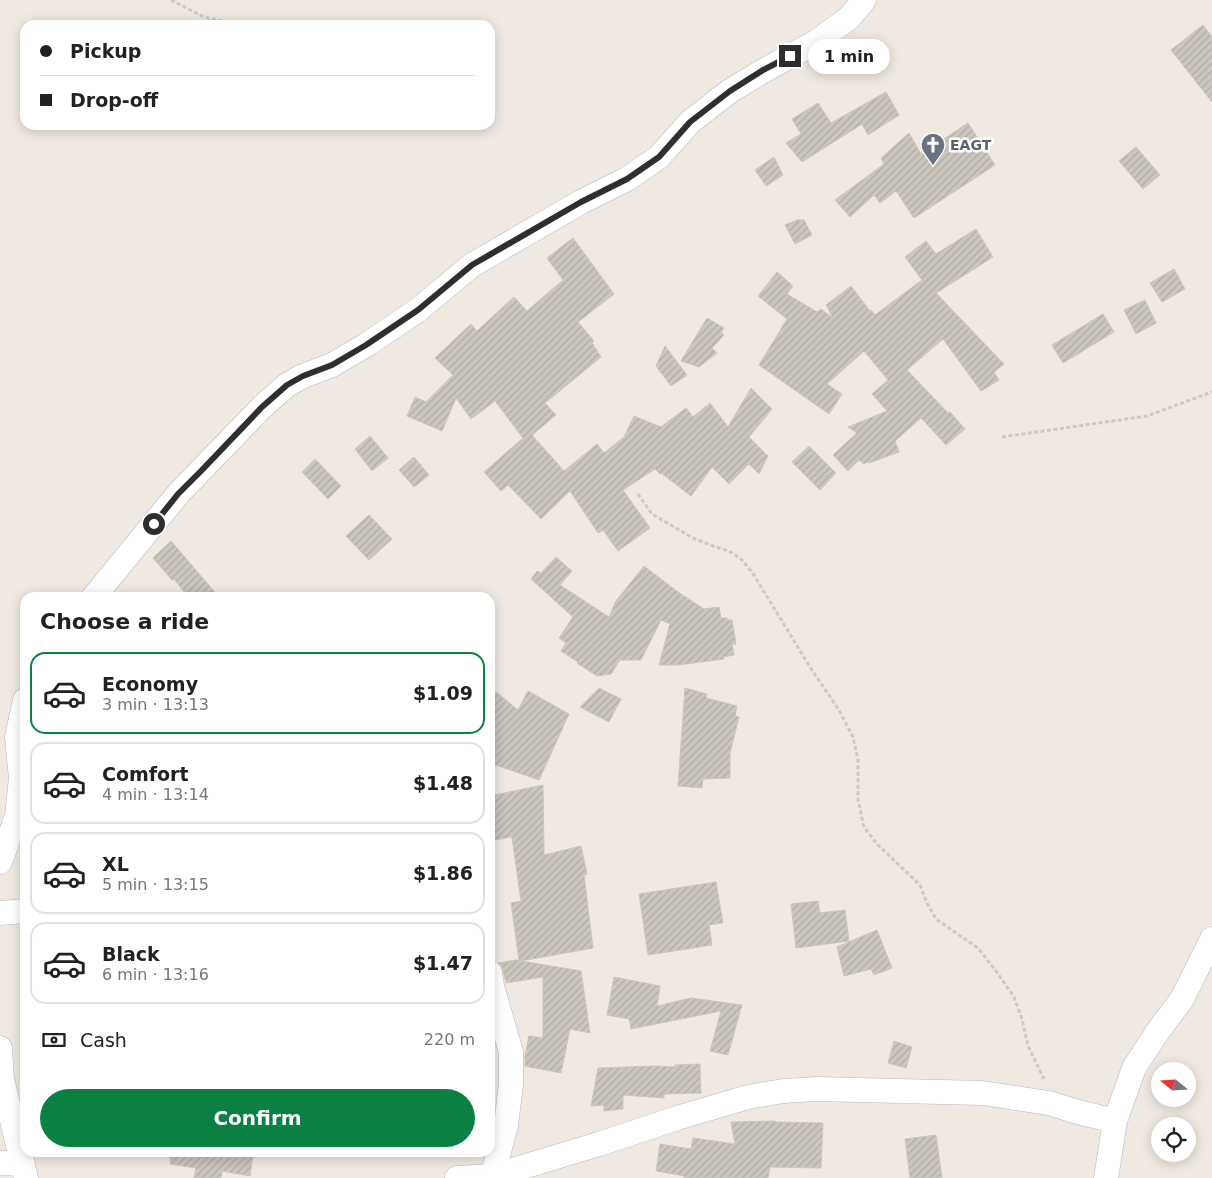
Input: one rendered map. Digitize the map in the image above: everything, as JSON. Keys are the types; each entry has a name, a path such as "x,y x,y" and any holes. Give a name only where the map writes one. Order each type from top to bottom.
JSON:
{"street":[{"path":"98,592 178,494 262,407 287,385 303,376 332,365 366,345 418,310 472,265 581,202 627,179 659,157 690,122 730,91 763,70 816,42 849,18 864,0"},
{"path":"20,723 17,737 20,768"},
{"path":"0,862 17,816 20,788"},
{"path":"0,913 20,911"},
{"path":"1106,1178 1115,1121 1134,1068 1182,999 1212,940"},
{"path":"493,1177 506,1125 511,1084 511,1052 495,996"},
{"path":"0,1048 2,1079 16,1168"},
{"path":"457,1178 493,1177 677,1118 748,1097 783,1091 817,1089 982,1093 1049,1103 1115,1121"}],"path":[{"path":"171,0 204,17 219,20"},
{"path":"1002,437 1147,416 1212,392"},
{"path":"638,494 652,514 693,538 730,551 752,572 810,667 839,710 853,737 858,760 858,800 864,826 877,844 920,885 936,919 978,948 996,971 1014,997 1022,1018 1028,1046 1042,1076 1065,1108"}],"building":[{"path":"1203,25 1212,37 1212,102 1171,50"},
{"path":"886,92 899,115 868,135 862,124 802,162 786,143 801,134 792,119 818,103 831,123"},
{"path":"968,123 995,165 914,218 896,191 880,203 874,195 850,217 835,200 884,164 881,158 909,133 921,154"},
{"path":"1136,147 1160,175 1143,189 1119,161"},
{"path":"774,157 783,175 766,186 755,170"},
{"path":"797,220 804,220 812,235 795,244 785,225"},
{"path":"976,229 993,257 936,293 1004,364 994,372 999,380 981,391 943,339 907,370 965,429 946,445 921,418 895,441 899,452 864,464 859,460 848,471 833,455 857,433 848,427 887,411 872,394 888,380 864,351 827,384 842,394 829,414 759,365 787,319 758,296 777,272 793,286 787,294 817,312 821,309 833,318 826,305 851,286 875,315 922,280 905,257 926,241 936,254"},
{"path":"573,238 614,294 578,322 594,341 592,343 601,357 545,403 556,415 532,435 564,471 597,444 604,453 624,437 634,416 661,427 686,408 693,417 710,403 728,427 751,388 772,409 749,437 768,456 759,474 749,464 729,484 712,467 691,496 655,469 623,490 650,528 618,551 603,530 598,533 570,491 541,519 508,485 501,491 484,472 523,438 495,401 471,419 456,398 442,431 407,416 415,397 426,402 453,375 435,358 471,324 477,331 514,297 527,311 563,280 547,258"},
{"path":"1174,269 1185,289 1162,302 1150,283"},
{"path":"1145,300 1156,323 1136,334 1124,310"},
{"path":"1103,314 1114,332 1063,363 1052,345"},
{"path":"707,318 724,328 721,333 724,335 712,348 717,353 699,367 681,361"},
{"path":"665,346 687,375 671,386 656,366"},
{"path":"370,436 388,458 372,471 355,449"},
{"path":"809,446 836,473 820,490 792,462"},
{"path":"414,457 429,475 414,487 399,470"},
{"path":"315,459 341,486 328,499 302,472"},
{"path":"369,515 392,539 369,560 346,536"},
{"path":"171,541 215,592 184,592 153,558"},
{"path":"556,557 572,571 560,585 609,617 616,601 644,566 704,609 719,607 721,618 732,620 736,644 732,644 734,655 723,657 724,659 678,665 659,665 670,624 661,620 641,660 620,660 611,674 597,676 561,651 566,643 559,638 573,617 531,579 537,571 541,573"},
{"path":"599,688 621,699 609,722 580,707"},
{"path":"685,688 707,694 706,698 737,706 735,716 739,717 730,753 730,778 703,779 702,788 678,786"},
{"path":"495,691 518,710 528,691 569,714 539,780 495,765"},
{"path":"543,785 544,855 581,846 587,874 584,875 593,948 521,961 581,971 590,1033 570,1029 561,1073 525,1066 529,1036 543,1038 543,977 506,983 501,965 498,963 519,960 511,903 521,901 512,837 495,840 495,795"},
{"path":"716,882 723,923 709,925 712,945 648,955 639,894"},
{"path":"818,901 820,913 845,910 849,941 796,948 791,904"},
{"path":"877,930 892,968 874,975 871,969 844,976 837,947"},
{"path":"614,977 660,986 657,1006 691,998 742,1005 728,1055 710,1051 721,1011 631,1029 629,1019 607,1015"},
{"path":"894,1041 912,1047 906,1068 888,1063"},
{"path":"700,1064 701,1093 664,1094 664,1098 623,1095 623,1109 604,1111 604,1105 591,1106 598,1068 675,1067 675,1065"},
{"path":"731,1122 823,1123 821,1168 770,1167 768,1178 684,1178 684,1176 656,1171 660,1144 691,1149 693,1138 735,1144"},
{"path":"936,1135 942,1178 910,1178 905,1139"},
{"path":"171,1157 253,1157 250,1176 222,1171 221,1178 194,1178 196,1168 170,1164"}],"place":[{"name":"EAGT","path":"933,166"}],"route":[{"path":"154,524 178,494 262,407 287,385 303,376 332,365 366,345 418,310 472,265 581,202 627,179 659,157 690,122 730,91 763,70 790,56"}]}
